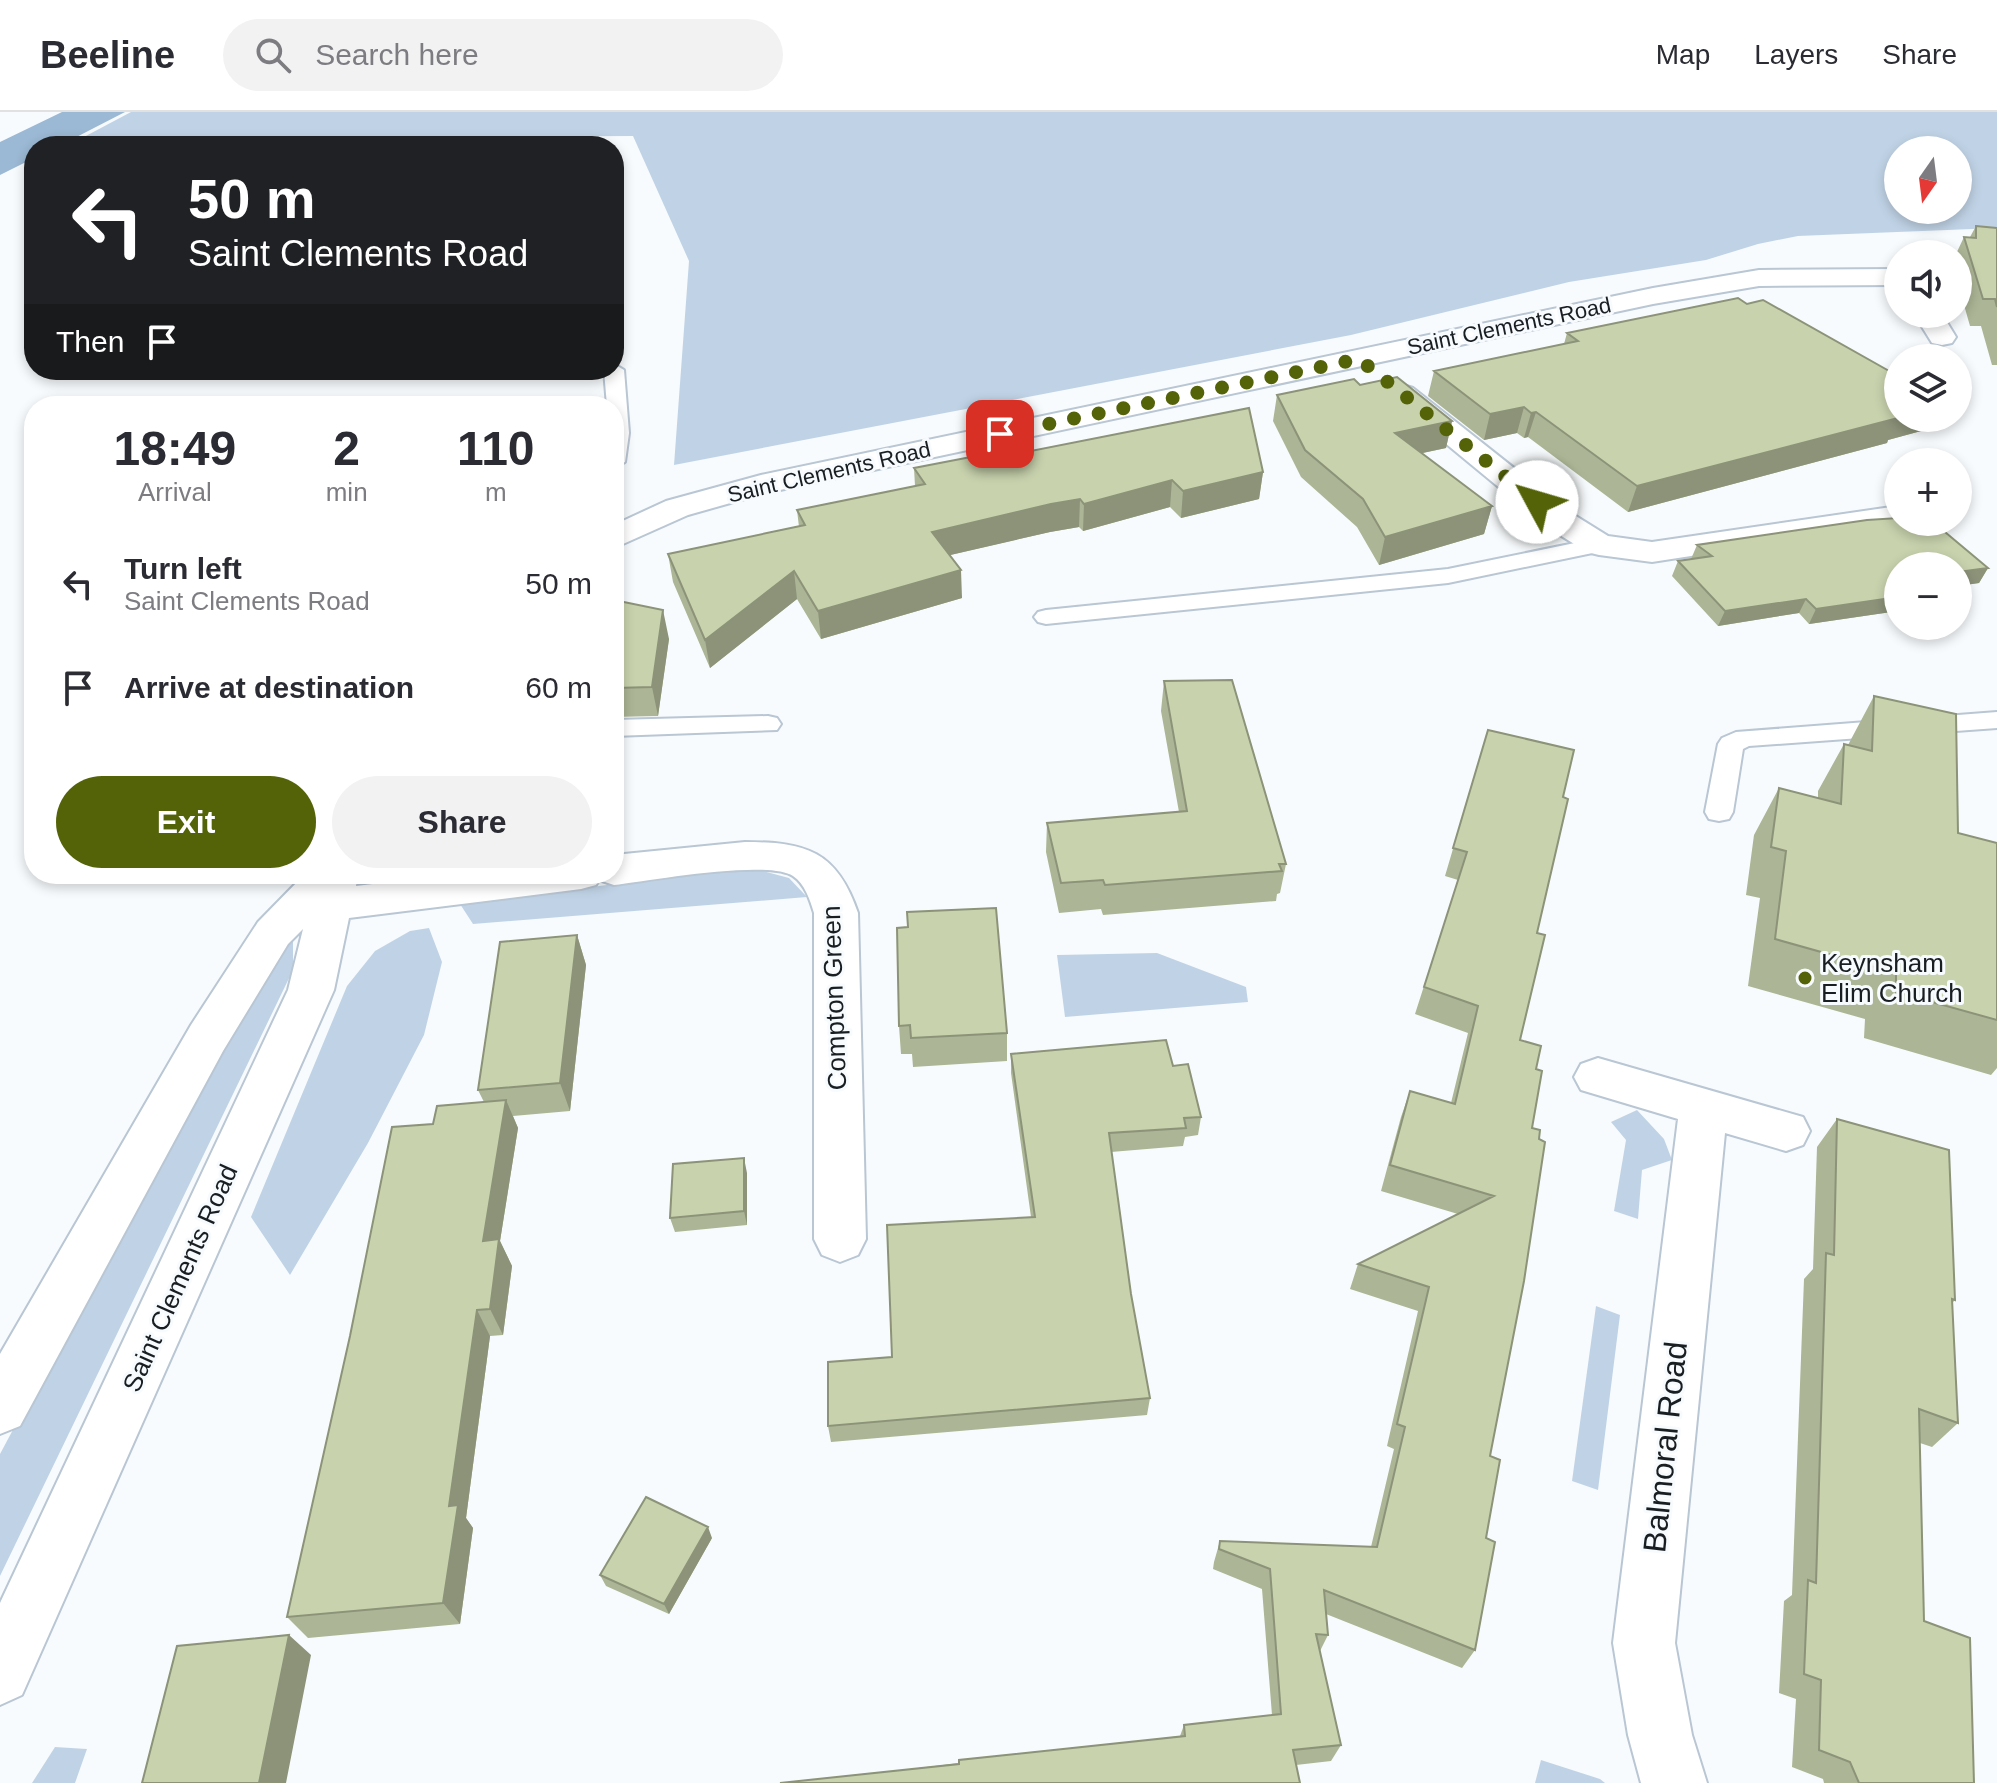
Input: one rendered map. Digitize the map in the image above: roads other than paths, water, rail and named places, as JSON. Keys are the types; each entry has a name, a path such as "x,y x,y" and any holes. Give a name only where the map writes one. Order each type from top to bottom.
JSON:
{"street":[{"name":"Saint Clements Road","path":"624,533 677,508 761,485 1653,296 1759,278 1884,277"},
{"path":"1359,359 1559,520 1599,545 1652,552 1884,518"},
{"name":"Compton Green","path":"624,869 756,853 807,864 830,893 836,913 840,1239"},
{"name":"Saint Clements Road","path":"0,1673 311,990 333,884"},
{"path":"0,1407 207,1038 273,933 333,884"},
{"path":"1598,1077 1786,1131"},
{"name":"Balmoral Road","path":"1674,1783 1660,1735 1644,1643 1703,1109"}],"lane":[{"path":"1046,617 1448,576 1599,545"},
{"path":"1719,812 1731,744 1745,738 1997,720"},
{"path":"624,728 768,724"}],"place":[{"name":"Keynsham Elim Church","path":"1805,978"}]}
